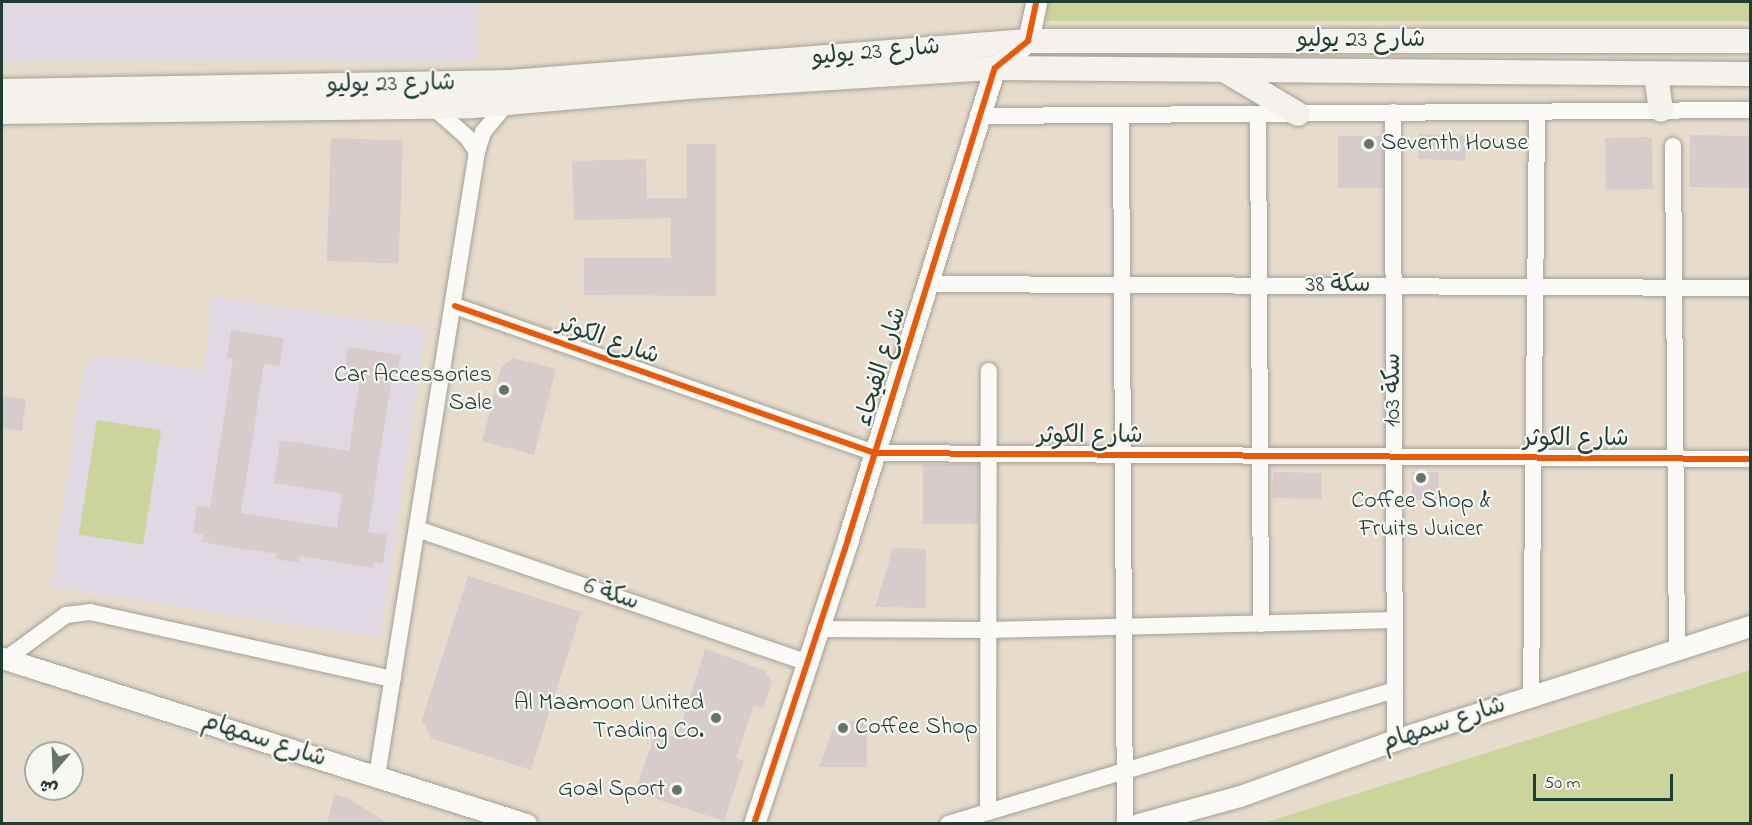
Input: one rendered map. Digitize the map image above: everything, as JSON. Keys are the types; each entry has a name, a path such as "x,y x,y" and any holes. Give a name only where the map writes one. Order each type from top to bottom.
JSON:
{"main road":[{"name":"شارع 23 يوليو","path":"2,91 510,82 1028,41 1750,41"},
{"name":"شارع 23 يوليو","path":"2,112 434,107 689,87 995,68 1226,72 1750,74"},
{"path":"1226,72 1298,114"},
{"path":"1656,75 1661,110"}],"street":[{"path":"995,68 1028,41 1036,2"},
{"name":"شارع الفيحاء","path":"754,824 875,453 995,68"},
{"path":"377,776 477,152 483,132 507,103"},
{"path":"434,107 467,137 477,152"},
{"path":"980,116 1121,118 1393,112 1750,110"},
{"name":"سكة 103","path":"1393,112 1395,740"},
{"path":"1531,698 1537,112"},
{"path":"1258,114 1261,624"},
{"path":"1121,118 1125,824"},
{"path":"1673,146 1677,650"},
{"name":"سكة 38","path":"926,284 1750,288"},
{"name":"شارع الكوثر","path":"454,306 875,453 1750,459"},
{"path":"988,811 989,371"},
{"name":"سكة 6","path":"417,529 805,662"},
{"path":"4,659 66,615 90,612 393,679"},
{"path":"816,629 988,630 1395,620"},
{"name":"شارع سمهام","path":"1138,824 1240,796 1395,740 1750,626"},
{"name":"شارع سمهام","path":"4,659 526,824"},
{"path":"948,824 1395,690"}],"shaded area":[{"path":"2,2 477,2 477,61 2,61"},
{"path":"212,297 426,328 380,638 51,587 83,371 101,355 204,370"}],"green space":[{"path":"1042,2 1750,2 1750,21 1042,21"},
{"path":"97,420 161,430 143,545 79,535"},
{"path":"1750,670 1750,823 1264,823"}],"building":[{"path":"1419,134 1466,136 1465,161 1418,159"},
{"path":"1690,135 1750,136 1749,188 1689,187"},
{"path":"1338,136 1383,136 1383,188 1338,188"},
{"path":"1652,137 1653,189 1606,190 1605,138"},
{"path":"331,138 403,141 399,263 327,261"},
{"path":"687,144 716,144 716,296 584,295 584,258 671,258 671,218 574,220 572,161 646,159 647,198 687,198"},
{"path":"231,330 284,338 279,366 264,364 241,513 337,528 342,494 274,483 280,440 349,451 360,377 344,375 348,347 401,355 396,383 391,382 368,532 387,535 383,564 374,562 373,568 300,556 299,563 276,559 277,554 202,542 203,535 193,533 197,506 210,508 233,359 227,358"},
{"path":"513,358 556,369 534,455 482,441 501,367"},
{"path":"2,396 26,399 22,431 2,428"},
{"path":"923,464 978,464 978,524 923,524"},
{"path":"1273,472 1322,473 1322,499 1273,498"},
{"path":"1412,472 1439,472 1439,500 1412,500"},
{"path":"893,548 926,549 925,608 875,607"},
{"path":"468,576 581,612 531,770 431,738 422,720"},
{"path":"705,649 764,670 772,681 763,708 754,705 736,758 744,761 724,821 635,792 656,731 677,738"},
{"path":"836,721 867,721 867,767 819,767"},
{"path":"334,795 348,798 389,824 327,824"}],"cycle path":[{"path":"754,824 848,539 995,68 1028,41 1036,2"},
{"path":"455,306 875,453 1750,459"}],"place":[{"name":"Seventh House","path":"1369,144"},
{"name":"Car Accessories Sale","path":"504,390"},
{"name":"Coffee Shop & Fruits Juicer","path":"1421,478"},
{"name":"Al Maamoon United Trading Co.","path":"716,718"},
{"name":"Coffee Shop","path":"843,728"},
{"name":"Goal Sport","path":"677,790"}]}
